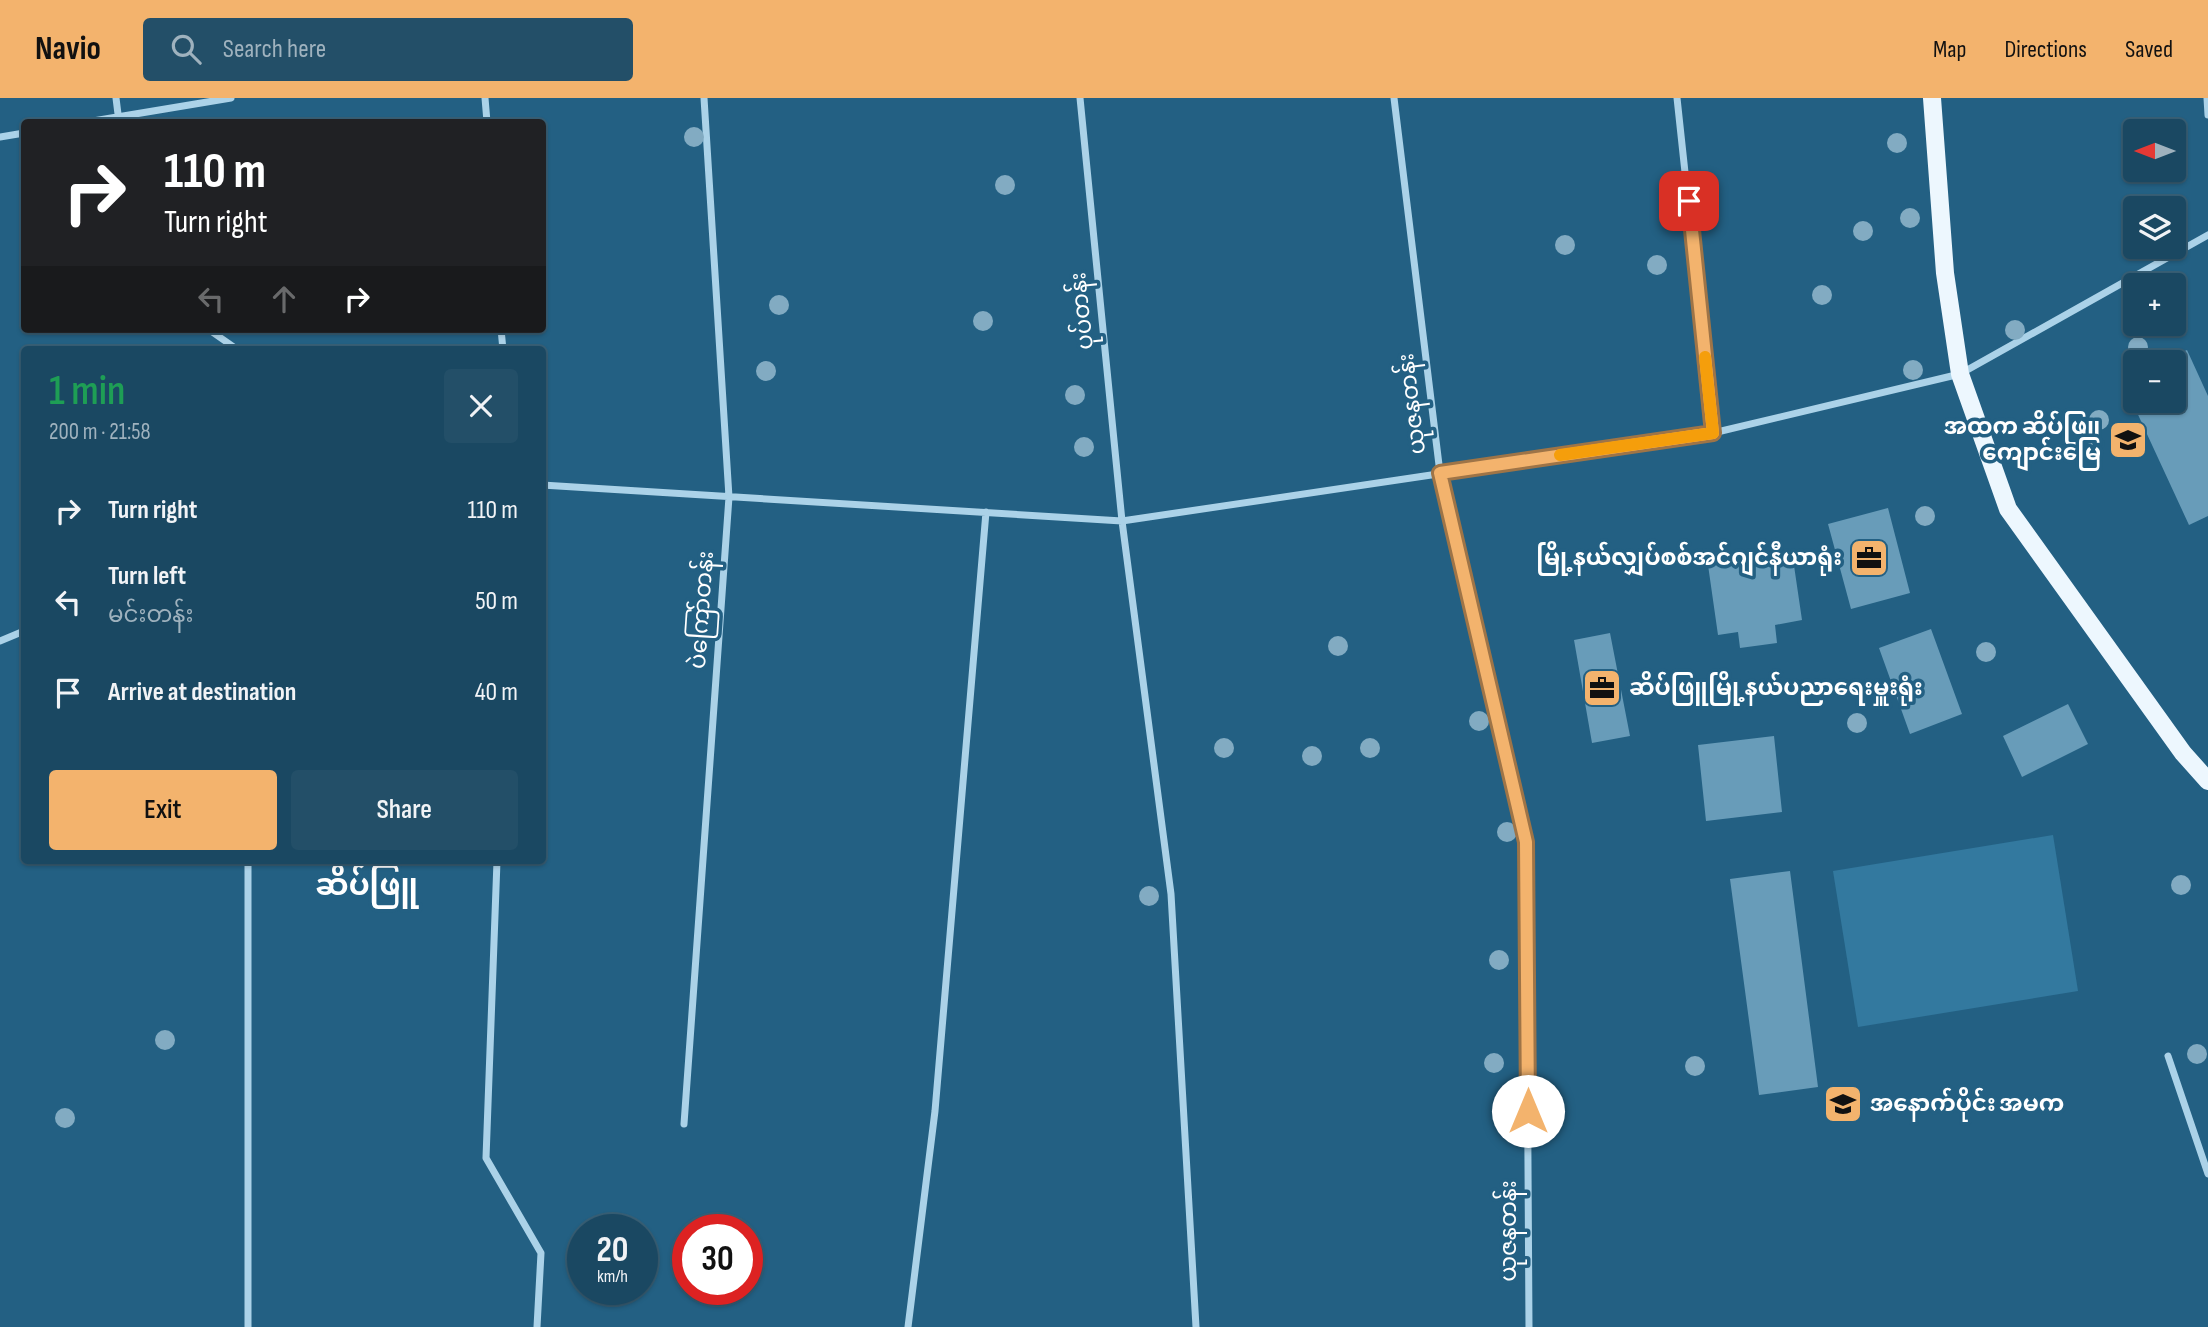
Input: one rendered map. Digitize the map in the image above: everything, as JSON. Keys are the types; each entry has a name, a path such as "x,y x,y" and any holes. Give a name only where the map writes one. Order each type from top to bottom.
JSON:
{"main road":[{"path":"1932,98 1945,273 1960,374 2008,509 2183,753 2208,781"}],"street":[{"path":"117,98 119,119"},
{"path":"124,119 231,98"},
{"path":"485,98 486,119"},
{"name":"ပဲကြော်တန်း","path":"684,1124 729,496 704,98"},
{"name":"ပုပ်တန်း","path":"1080,98 1122,521 1171,894 1196,1327"},
{"name":"ယုဇနတန်း","path":"1394,98 1440,473 1526,842 1529,1327"},
{"path":"1678,98 1713,433"},
{"path":"2207,98 2208,115"},
{"path":"0,137 21,134"},
{"path":"546,485 1122,521 1713,433 1960,374 2208,235"},
{"path":"214,333 231,346"},
{"path":"908,1327 935,1111 986,512"},
{"path":"0,641 21,632"},
{"path":"248,864 248,1327"},
{"path":"497,864 485,1158 541,1253 537,1327"},
{"path":"2168,1056 2208,1174"}],"shaded area":[{"path":"2053,835 2078,991 1858,1027 1833,871"}],"building":[{"path":"2186,350 2208,396 2208,516 2189,525 2137,413 2186,413"},
{"name":"မြို့နယ်လျှပ်စစ်အင်ဂျင်နီယာရုံး","path":"1888,508 1910,593 1851,609 1828,524"},
{"path":"1792,552 1802,620 1775,625 1777,643 1740,648 1738,632 1718,635 1708,565"},
{"path":"1931,629 1962,714 1910,734 1879,648"},
{"name":"ဆိပ်ဖြူမြို့နယ်ပညာရေးမှူးရုံး","path":"1610,633 1630,736 1592,743 1574,640"},
{"path":"2068,704 2088,744 2022,777 2003,736"},
{"path":"1774,736 1782,812 1706,821 1698,745"},
{"path":"1790,871 1818,1087 1759,1095 1730,879"}],"slow traffic":[{"path":"1560,455 1713,433 1705,357"}],"place":[{"name":"အထက ဆိပ်ဖြူ ကျောင်းမြေ","path":"2128,440"},
{"name":"မြို့နယ်လျှပ်စစ်အင်ဂျင်နီယာရုံး","path":"1869,558"},
{"name":"ဆိပ်ဖြူမြို့နယ်ပညာရေးမှူးရုံး","path":"1602,688"},
{"name":"အနောက်ပိုင်း အမက","path":"1843,1104"}],"district":[{"name":"ဆိပ်ဖြူ","path":"367,886"}],"route":[{"path":"1528,1111 1526,842 1440,473 1713,433 1689,201"}]}
